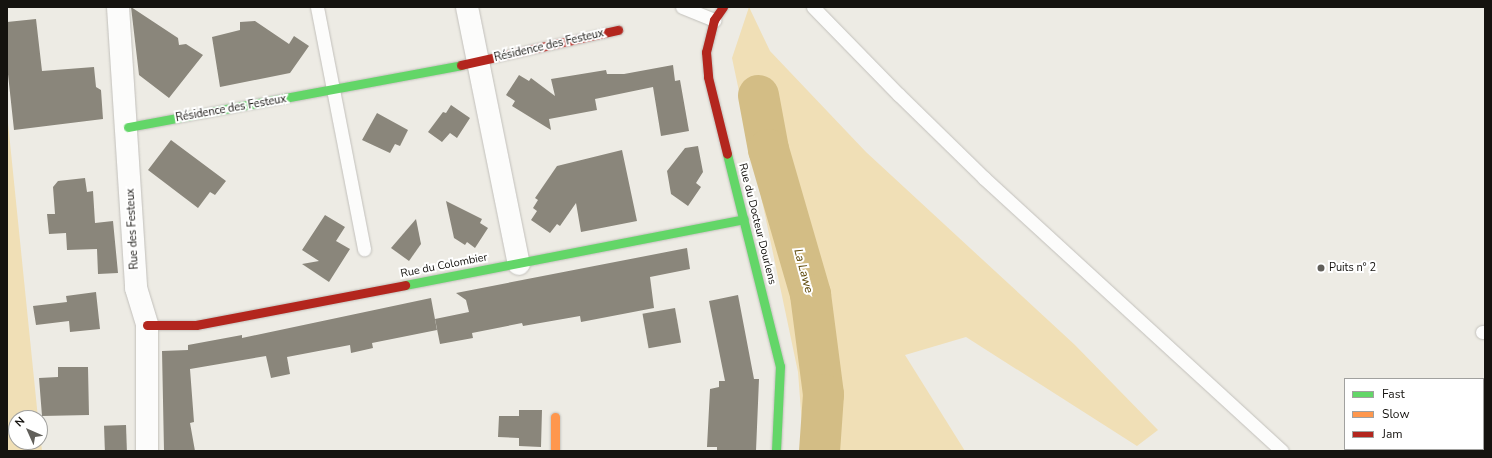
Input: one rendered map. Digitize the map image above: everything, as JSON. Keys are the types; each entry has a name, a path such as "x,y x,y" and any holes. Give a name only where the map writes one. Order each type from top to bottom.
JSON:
{"street":[{"name":"Rue des Festeux","path":"118,7 128,127 136,288 147,325 147,451"},
{"name":"Résidence des Festeux","path":"468,7 480,62 518,264"},
{"name":"Rue du Docteur Dourlens","path":"723,7 714,20 706,52 708,77 780,366 776,451"},
{"name":"Résidence des Festeux","path":"128,127 480,62 618,30"},
{"name":"Rue du Colombier","path":"147,325 196,325 518,264 744,219"},
{"path":"555,417 555,451"}],"lane":[{"path":"317,7 364,249"},
{"path":"682,7 714,20"},
{"path":"813,7 899,95 984,178 1282,451"}],"shaded area":[{"path":"749,7 770,51 866,152 1075,345 1158,430 1137,446 966,337 905,355 965,451 804,451 798,372 732,58"},
{"path":"7,113 37,410 8,410 8,450 42,451 7,451"}],"building":[{"path":"131,7 178,38 179,45 186,44 203,55 169,98 139,75"},
{"path":"36,19 42,71 94,67 96,87 101,90 103,119 14,130 7,65 7,22"},
{"path":"255,21 289,44 294,36 309,46 290,73 220,87 212,37 240,30 240,22"},
{"path":"673,65 675,81 680,80 689,131 661,136 653,87 595,99 597,110 549,119 551,130 512,106 515,101 506,95 519,75 529,81 531,78 555,96 551,79 606,70 607,74 624,74"},
{"path":"451,105 470,118 457,138 450,133 442,142 428,132 443,112 446,113"},
{"path":"377,113 408,130 400,146 395,144 390,153 362,140"},
{"path":"171,140 226,181 215,195 210,192 198,208 148,170"},
{"path":"698,146 703,172 696,183 701,187 688,206 671,194 667,171 685,148"},
{"path":"622,150 637,221 581,232 576,203 560,226 557,224 550,233 531,220 537,211 533,208 538,200 535,198 557,166"},
{"path":"85,178 87,192 93,191 95,223 113,221 118,273 98,274 97,249 67,250 66,233 49,234 47,214 55,214 53,187 58,181"},
{"path":"446,201 482,219 480,223 488,228 475,248 467,242 465,245 454,238"},
{"path":"325,215 345,227 336,241 350,249 329,282 302,264 319,261 302,250"},
{"path":"416,219 421,244 409,261 391,248"},
{"path":"687,248 690,269 650,277 654,308 581,322 580,316 523,326 522,323 472,333 473,338 440,344 435,319 469,312 466,300 456,293"},
{"path":"96,292 100,329 70,332 69,321 36,325 33,306 67,302 66,296"},
{"path":"738,295 754,379 759,379 756,451 717,451 717,447 707,447 710,389 719,387 719,381 725,381 709,301"},
{"path":"431,298 437,330 372,343 373,348 351,353 350,345 287,357 290,374 271,378 266,356 190,369 194,422 190,423 195,451 164,451 162,351 188,350 188,345 242,335 242,338"},
{"path":"675,308 681,342 649,348 643,314"},
{"path":"58,367 88,367 89,415 48,416 48,410 42,410 39,378 58,377"},
{"path":"519,410 542,410 541,447 519,446 519,438 498,437 499,416 519,416"},
{"path":"126,425 127,451 105,451 104,426"}],"waterway":[{"name":"La Lawe","path":"758,95 768,149 810,294 823,394 819,451"}],"traffic: fast":[{"path":"128,127 461,65"},
{"path":"727,154 780,366 776,451"},
{"path":"405,285 744,219"}],"traffic: slow":[{"path":"555,417 555,451"}],"traffic: jam":[{"path":"723,7 714,20 706,52 708,77 727,154"},
{"path":"461,65 618,30"},
{"path":"147,325 196,325 405,285"}],"place":[{"name":"Puits n° 2","path":"1321,268"}]}
